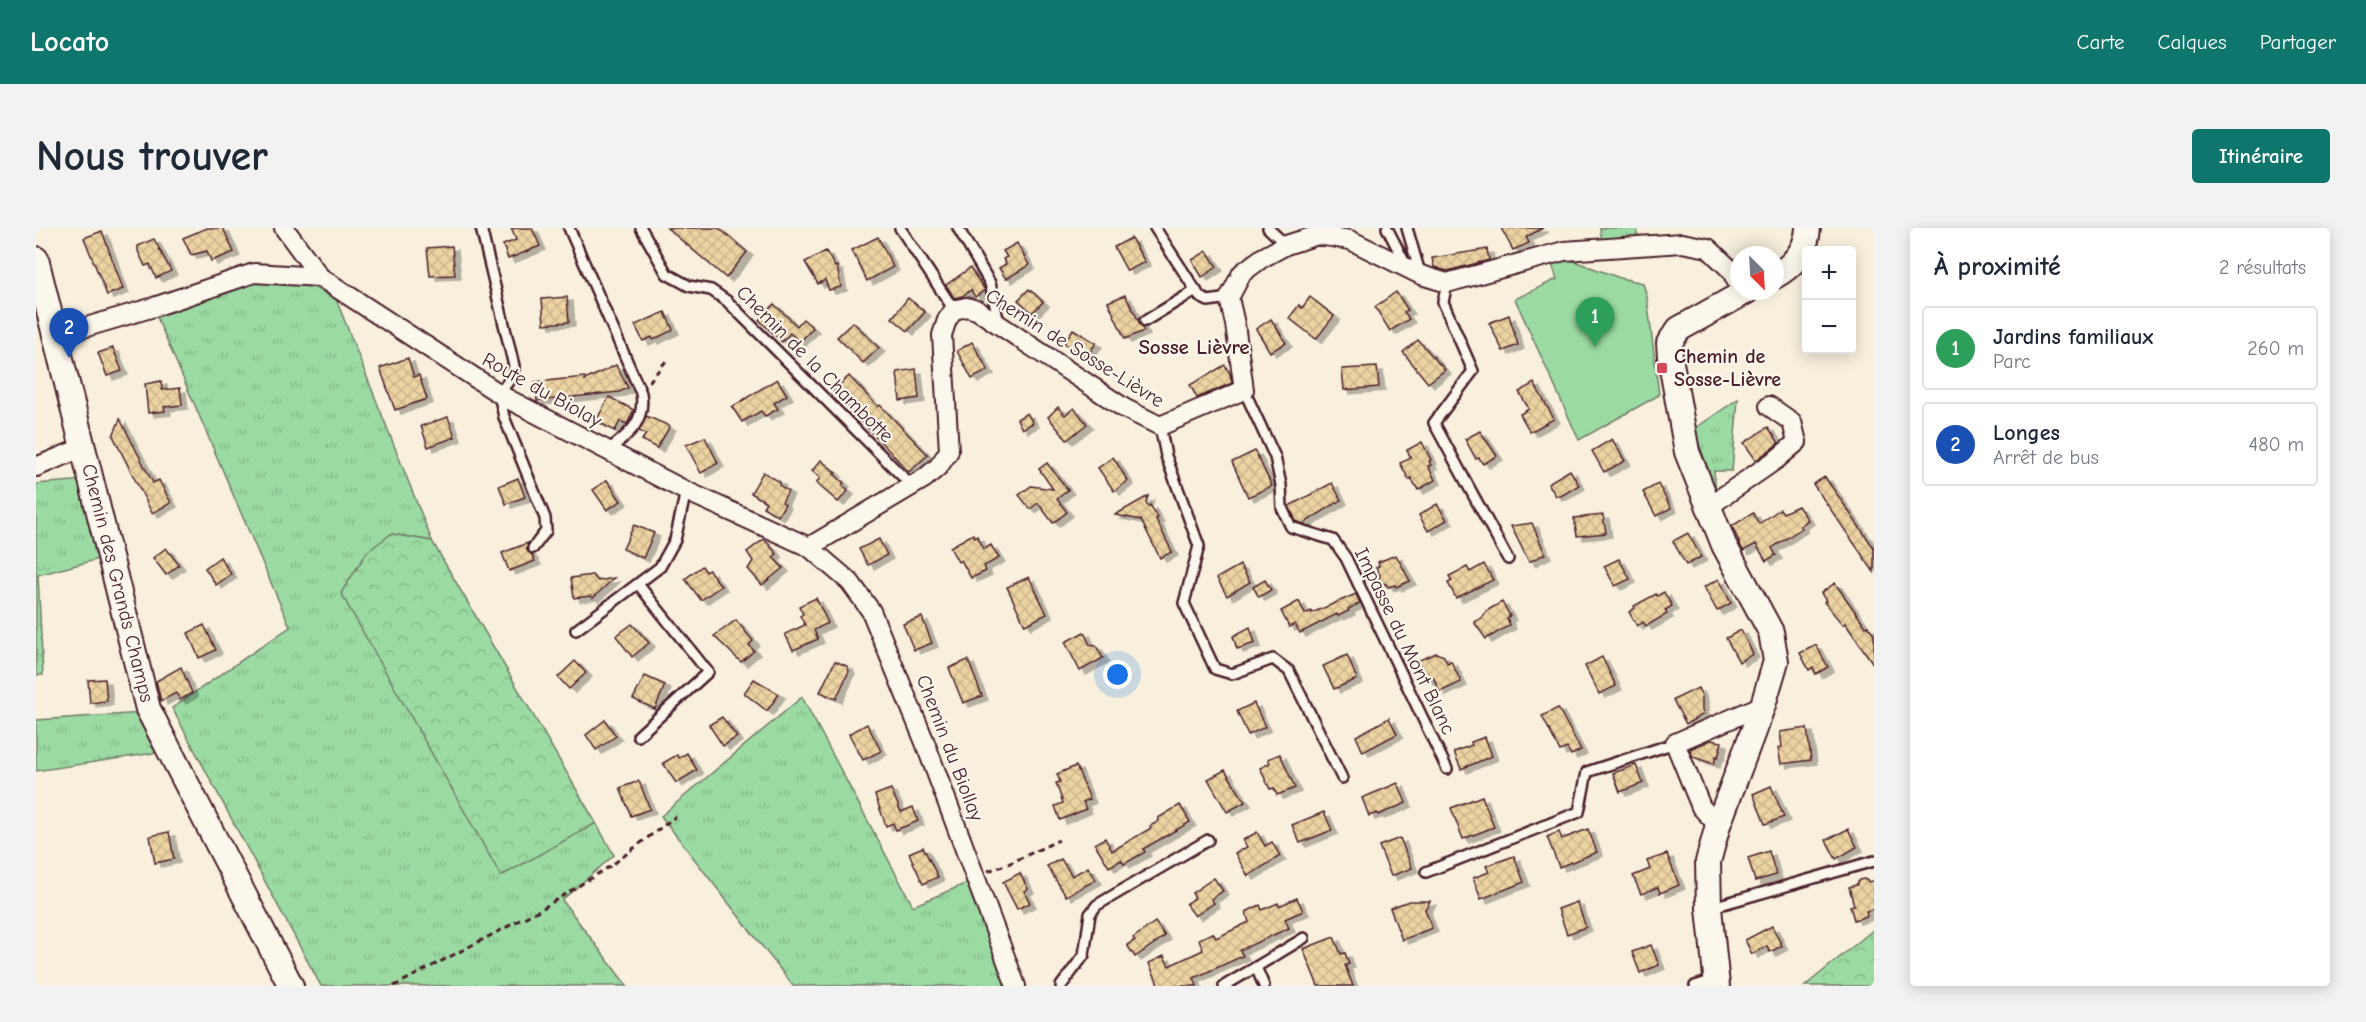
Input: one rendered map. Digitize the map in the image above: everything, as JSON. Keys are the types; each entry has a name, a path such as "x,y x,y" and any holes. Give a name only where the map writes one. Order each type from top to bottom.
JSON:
{"street":[{"name":"Route du Biolay","path":"284,228 320,277 499,394 686,491 809,547"},
{"path":"1784,270 1803,251 1808,228"},
{"path":"1244,390 1235,324 1228,298 1242,273 1262,258 1318,231 1350,240 1414,272 1447,283 1524,260 1564,251 1683,243 1708,249 1730,269"},
{"name":"Chemin des Grands Champs","path":"36,259 148,709 288,983"},
{"path":"56,336 154,307 254,273 320,277"},
{"path":"1710,984 1708,862 1718,825 1763,705 1776,661 1771,632 1724,545 1687,452 1669,343 1679,328 1730,298"},
{"name":"Chemin de Sosse-Lièvre","path":"809,547 912,486 939,466 949,451 942,335 947,320 954,310 977,309 1124,408 1160,426 1244,390"},
{"path":"1708,507 1777,459 1797,442 1792,422 1769,406"},
{"path":"36,467 84,447"},
{"name":"Chemin du Biollay","path":"809,547 850,582 871,611 924,740 1016,986"},
{"path":"1718,825 1701,807 1675,743 1763,705"}],"lane":[{"path":"481,228 514,366 513,375 499,394 504,417 545,518 546,531 533,548"},
{"path":"569,228 641,393 642,413 636,425 607,451"},
{"name":"Chemin de la Chambotte","path":"641,228 667,274 689,286 711,290 727,301 912,486"},
{"path":"900,228 954,310"},
{"path":"958,228 990,283 999,323"},
{"path":"1155,228 1200,297 1208,301 1228,298"},
{"path":"1268,228 1286,245"},
{"path":"1388,228 1414,272"},
{"path":"1407,228 1414,272"},
{"path":"1447,283 1443,302 1473,370 1434,423 1508,559"},
{"path":"1145,321 1196,290"},
{"name":"Impasse du Mont Blanc","path":"1244,390 1275,457 1281,485 1282,508 1291,527 1333,540 1346,558 1447,768"},
{"path":"1160,426 1166,456 1199,546 1184,603 1215,669 1232,674 1273,659 1289,671 1342,778"},
{"path":"576,630 660,567 675,540 686,491"},
{"path":"638,584 708,672 638,735"},
{"path":"1426,872 1579,812 1587,772 1675,743"},
{"path":"1061,986 1084,955 1090,915 1097,905 1208,840"},
{"path":"1709,908 1874,861"},
{"path":"1224,986 1304,938"},
{"path":"1256,967 1264,986"}],"path":[{"path":"641,393 666,361"},
{"path":"394,986 543,908 612,865 676,816"},
{"path":"975,876 1008,864 1059,840"}],"green space":[{"path":"1600,228 1638,228 1633,252 1603,253"},
{"path":"1571,260 1620,278 1643,283 1647,297 1659,395 1579,440 1515,299 1557,279 1552,264"},
{"path":"252,282 309,285 336,299 432,541 391,534 501,876 596,823 614,855 562,900 627,986 321,986 172,708 290,627 156,315"},
{"path":"1738,399 1732,471 1714,471 1716,492 1694,429"},
{"path":"86,480 103,558 38,575 43,675 36,675 36,484"},
{"path":"391,534 432,541 596,823 501,876 341,593 367,552"},
{"path":"802,697 913,906 967,883 1006,986 793,986 661,816"},
{"path":"143,713 161,752 36,771 36,720"},
{"path":"1874,929 1874,986 1805,986"}],"building":[{"path":"207,228 223,228 234,252 211,261 207,251 191,255 183,238"},
{"path":"511,228 532,228 540,246 508,259 503,245 516,240"},
{"path":"667,228 719,228 747,252 726,278"},
{"path":"1501,228 1543,228 1526,237 1529,243 1513,250"},
{"path":"102,231 123,289 107,295 84,238"},
{"path":"878,237 893,267 867,281 852,250"},
{"path":"1131,238 1145,262 1127,271 1114,247"},
{"path":"154,239 171,271 156,278 150,264 145,266 138,251 138,246"},
{"path":"1017,243 1029,265 1006,279 999,268 1006,264 1003,259 1007,257 1003,251"},
{"path":"452,246 455,275 430,276 427,248"},
{"path":"1487,249 1489,260 1447,271 1434,267 1432,258"},
{"path":"826,251 835,267 837,266 841,287 829,290 825,280 818,284 805,262"},
{"path":"1207,251 1217,267 1202,277 1192,260"},
{"path":"970,268 985,290 975,297 971,290 954,298 946,285"},
{"path":"1029,289 1043,302 1032,313 1018,300"},
{"path":"1396,292 1408,310 1404,312 1409,319 1390,331 1375,307"},
{"path":"1125,295 1144,331 1125,339 1108,302"},
{"path":"567,297 569,322 544,324 542,299"},
{"path":"1310,297 1334,316 1316,339 1289,318 1299,305 1302,308"},
{"path":"908,298 925,312 908,331 892,318"},
{"path":"774,304 797,326 803,319 813,328 800,342 790,333 782,342 759,320"},
{"path":"665,312 673,330 653,340 652,337 643,341 635,325"},
{"path":"1509,315 1518,345 1503,351 1489,323"},
{"path":"1271,319 1286,343 1270,352 1256,329"},
{"path":"853,322 879,348 863,363 837,337"},
{"path":"1073,329 1096,343 1086,358 1064,343"},
{"path":"1418,340 1445,370 1428,383 1403,352"},
{"path":"972,342 988,370 972,379 957,351"},
{"path":"113,348 122,371 107,376 98,353"},
{"path":"408,358 414,377 419,375 427,399 395,410 380,368"},
{"path":"616,365 628,388 619,392 537,401 535,382 585,377 585,380"},
{"path":"1225,365 1232,383 1197,398 1190,385"},
{"path":"1377,367 1379,387 1344,390 1342,369"},
{"path":"916,369 919,398 900,401 897,372"},
{"path":"849,376 928,455 909,472 833,391"},
{"path":"777,379 787,395 774,403 778,409 765,416 761,411 742,422 732,407"},
{"path":"161,381 162,390 180,388 182,405 164,407 165,411 148,413 145,384"},
{"path":"1534,383 1554,419 1530,432 1520,414 1529,409 1519,392"},
{"path":"609,397 634,410 627,424 620,421 615,431 596,421"},
{"path":"1058,407 1065,415 1074,408 1087,424 1067,440 1048,417"},
{"path":"1027,413 1033,423 1022,429 1017,419"},
{"path":"646,416 670,426 657,448 642,440 646,434 639,431"},
{"path":"448,417 455,437 428,447 421,426"},
{"path":"120,419 153,483 159,480 171,503 152,513 113,436"},
{"path":"1768,427 1779,443 1756,460 1744,443"},
{"path":"1480,431 1497,456 1483,464 1479,458 1476,459 1465,439"},
{"path":"705,437 718,463 701,473 686,445"},
{"path":"1612,439 1625,461 1604,472 1592,451"},
{"path":"1422,442 1431,460 1429,461 1431,465 1428,466 1435,480 1418,490 1411,478 1409,480 1400,463 1411,458 1407,450"},
{"path":"1255,451 1272,486 1248,497 1232,462"},
{"path":"1113,457 1128,481 1114,491 1098,468"},
{"path":"821,460 836,473 834,474 844,483 842,485 848,491 838,502 816,483 820,478 812,471"},
{"path":"1047,463 1068,490 1057,499 1067,512 1053,523 1038,503 1030,509 1019,495 1031,486 1053,489 1039,469"},
{"path":"1570,470 1579,485 1561,496 1556,496 1548,483"},
{"path":"763,472 780,482 779,485 788,491 782,502 785,504 778,516 763,507 766,502 751,493"},
{"path":"1825,477 1874,548 1874,572 1813,484"},
{"path":"518,478 525,497 506,504 499,486"},
{"path":"607,480 621,501 607,510 593,490"},
{"path":"1332,483 1341,500 1303,524 1296,521 1289,506"},
{"path":"1658,484 1671,508 1656,516 1643,492"},
{"path":"1148,496 1146,503 1148,507 1150,505 1158,518 1156,519 1172,552 1160,558 1141,520 1115,515"},
{"path":"1437,504 1447,520 1428,531 1419,515"},
{"path":"1798,506 1808,520 1800,526 1802,528 1772,548 1776,555 1766,561 1756,544 1743,551 1732,526 1753,513 1759,524 1780,509 1783,513"},
{"path":"1603,515 1606,533 1577,536 1574,518"},
{"path":"1532,523 1545,554 1529,562 1511,526"},
{"path":"634,525 654,533 643,558 623,549"},
{"path":"1688,533 1701,557 1686,565 1673,541"},
{"path":"973,534 975,538 977,536 984,549 991,545 999,558 984,566 986,571 971,578 961,560 958,562 950,547"},
{"path":"764,539 777,554 773,557 783,568 762,585 748,569 753,561 747,552"},
{"path":"879,539 887,555 868,565 859,549"},
{"path":"528,543 527,550 535,561 509,571 502,553"},
{"path":"166,548 179,565 166,575 153,558"},
{"path":"1396,555 1410,581 1396,587 1395,585 1388,587 1378,581 1380,575 1376,567 1379,566 1378,562"},
{"path":"220,557 231,574 216,585 205,568"},
{"path":"1619,559 1630,579 1615,586 1604,566"},
{"path":"1484,564 1493,580 1456,598 1448,583 1452,581 1449,576 1467,567 1470,572"},
{"path":"1240,565 1250,582 1227,596 1217,578"},
{"path":"702,566 706,572 709,570 721,586 701,600 685,579"},
{"path":"592,575 598,581 614,578 593,598 591,596 574,598 571,578"},
{"path":"1029,577 1047,614 1025,625 1007,587"},
{"path":"1719,579 1731,603 1717,611 1704,587"},
{"path":"1265,580 1271,590 1259,597 1253,587"},
{"path":"1835,583 1866,627 1868,626 1874,634 1874,665 1845,623 1843,625 1824,602 1826,601 1821,593"},
{"path":"1664,592 1672,606 1665,610 1667,614 1646,626 1643,622 1637,626 1629,612 1635,608 1634,606"},
{"path":"1356,594 1360,603 1348,609 1349,611 1338,616 1337,614 1300,633 1295,624 1289,627 1281,611 1299,601 1305,614 1311,611 1312,613"},
{"path":"816,598 828,623 814,630 818,639 793,650 785,634 805,625 800,616 803,614 799,606"},
{"path":"1502,602 1510,616 1507,618 1510,625 1486,639 1474,622 1483,617 1486,611"},
{"path":"922,617 932,643 914,650 903,624"},
{"path":"736,620 753,641 749,645 754,651 741,662 714,636"},
{"path":"632,624 649,643 632,657 616,636"},
{"path":"204,625 216,650 199,658 188,633"},
{"path":"1250,627 1255,643 1237,649 1233,636"},
{"path":"1741,630 1753,654 1739,662 1726,638"},
{"path":"1084,632 1090,645 1096,646 1103,658 1080,671 1065,642"},
{"path":"1816,645 1828,667 1816,674 1813,667 1809,670 1800,653"},
{"path":"1436,653 1444,656 1447,663 1451,661 1461,682 1440,692 1433,677 1427,680 1417,661"},
{"path":"1347,655 1357,679 1334,689 1323,666"},
{"path":"1602,657 1616,686 1599,694 1585,666"},
{"path":"968,660 982,696 963,703 949,668"},
{"path":"575,661 586,673 569,689 558,677"},
{"path":"835,661 847,666 849,671 836,699 820,692"},
{"path":"181,667 192,693 180,700 176,693 161,701 156,681"},
{"path":"645,676 665,685 655,709 633,699"},
{"path":"105,679 107,701 90,703 88,680"},
{"path":"754,679 779,694 767,711 744,693"},
{"path":"1698,688 1702,696 1704,714 1686,724 1673,700"},
{"path":"1254,703 1265,727 1248,735 1237,711"},
{"path":"1558,708 1581,750 1571,755 1567,748 1560,751 1542,716"},
{"path":"722,717 737,737 723,746 709,725"},
{"path":"1389,718 1397,734 1363,752 1356,736"},
{"path":"605,720 616,736 596,750 586,735"},
{"path":"867,724 881,751 863,760 849,734"},
{"path":"1807,728 1811,760 1781,764 1778,748 1782,747 1780,732"},
{"path":"1485,737 1492,756 1461,769 1454,752"},
{"path":"1711,740 1722,742 1714,764 1693,757 1690,749"},
{"path":"687,753 697,770 676,783 663,763 677,755 679,758"},
{"path":"1280,754 1295,788 1277,795 1274,788 1270,789 1260,768 1270,763 1268,759"},
{"path":"1636,765 1643,783 1620,792 1613,773"},
{"path":"1076,766 1090,799 1083,802 1086,809 1060,820 1055,806 1063,803 1056,783 1060,782 1057,774"},
{"path":"1225,770 1245,802 1227,812 1208,779"},
{"path":"639,781 650,809 631,816 620,788"},
{"path":"1398,783 1406,803 1378,815 1377,813 1369,816 1362,798"},
{"path":"1771,786 1784,817 1765,824 1753,794"},
{"path":"891,789 901,812 913,807 918,821 896,830 893,823 886,826 875,795"},
{"path":"1482,796 1494,827 1463,839 1451,808"},
{"path":"1180,805 1190,822 1143,849 1145,852 1124,864 1121,860 1109,867 1095,844 1105,838 1112,851 1151,828 1150,826 1159,821 1158,818"},
{"path":"1324,812 1332,830 1300,843 1292,825"},
{"path":"1588,829 1597,852 1559,867 1547,837 1559,832 1562,839"},
{"path":"1848,829 1857,847 1836,859 1826,840"},
{"path":"169,832 174,859 155,863 150,836"},
{"path":"1257,832 1265,846 1272,842 1280,856 1248,876 1235,853 1247,847 1243,840"},
{"path":"1400,838 1412,868 1391,876 1379,846"},
{"path":"923,847 938,877 923,884 909,853"},
{"path":"1769,851 1776,875 1755,881 1748,858"},
{"path":"1667,854 1679,885 1660,893 1658,887 1641,894 1633,876 1650,869 1647,861"},
{"path":"1514,856 1524,882 1481,899 1473,878 1489,872 1486,866"},
{"path":"1061,859 1072,876 1088,867 1096,880 1066,896 1047,866"},
{"path":"1020,873 1028,889 1024,891 1030,903 1017,909 1003,882"},
{"path":"1214,878 1223,891 1211,899 1214,903 1195,916 1186,904 1195,898 1192,893"},
{"path":"1864,879 1869,882 1874,880 1874,909 1866,911 1867,916 1854,920 1850,906 1854,905 1849,887"},
{"path":"1297,898 1303,911 1285,919 1289,928 1240,950 1243,956 1194,978 1197,986 1159,986 1149,963 1164,956 1169,966 1203,950 1199,939 1213,933 1216,938 1249,922 1246,912 1260,905 1262,910"},
{"path":"1409,901 1430,901 1425,909 1432,928 1402,940 1390,908"},
{"path":"1577,902 1586,927 1567,934 1558,909"},
{"path":"1155,922 1165,936 1135,957 1127,945"},
{"path":"1772,926 1782,946 1770,952 1767,946 1752,954 1745,940"},
{"path":"1334,937 1341,954 1345,953 1349,964 1345,965 1353,986 1318,986 1303,949"},
{"path":"1651,945 1659,965 1640,973 1632,952"}],"place":[{"name":"Jardins familiaux","path":"1595,347"},
{"name":"Longes","path":"69,358"},
{"name":"Chemin de Sosse-Lièvre","path":"1662,368"}],"district":[{"name":"Sosse Lièvre","path":"1194,347"}]}
